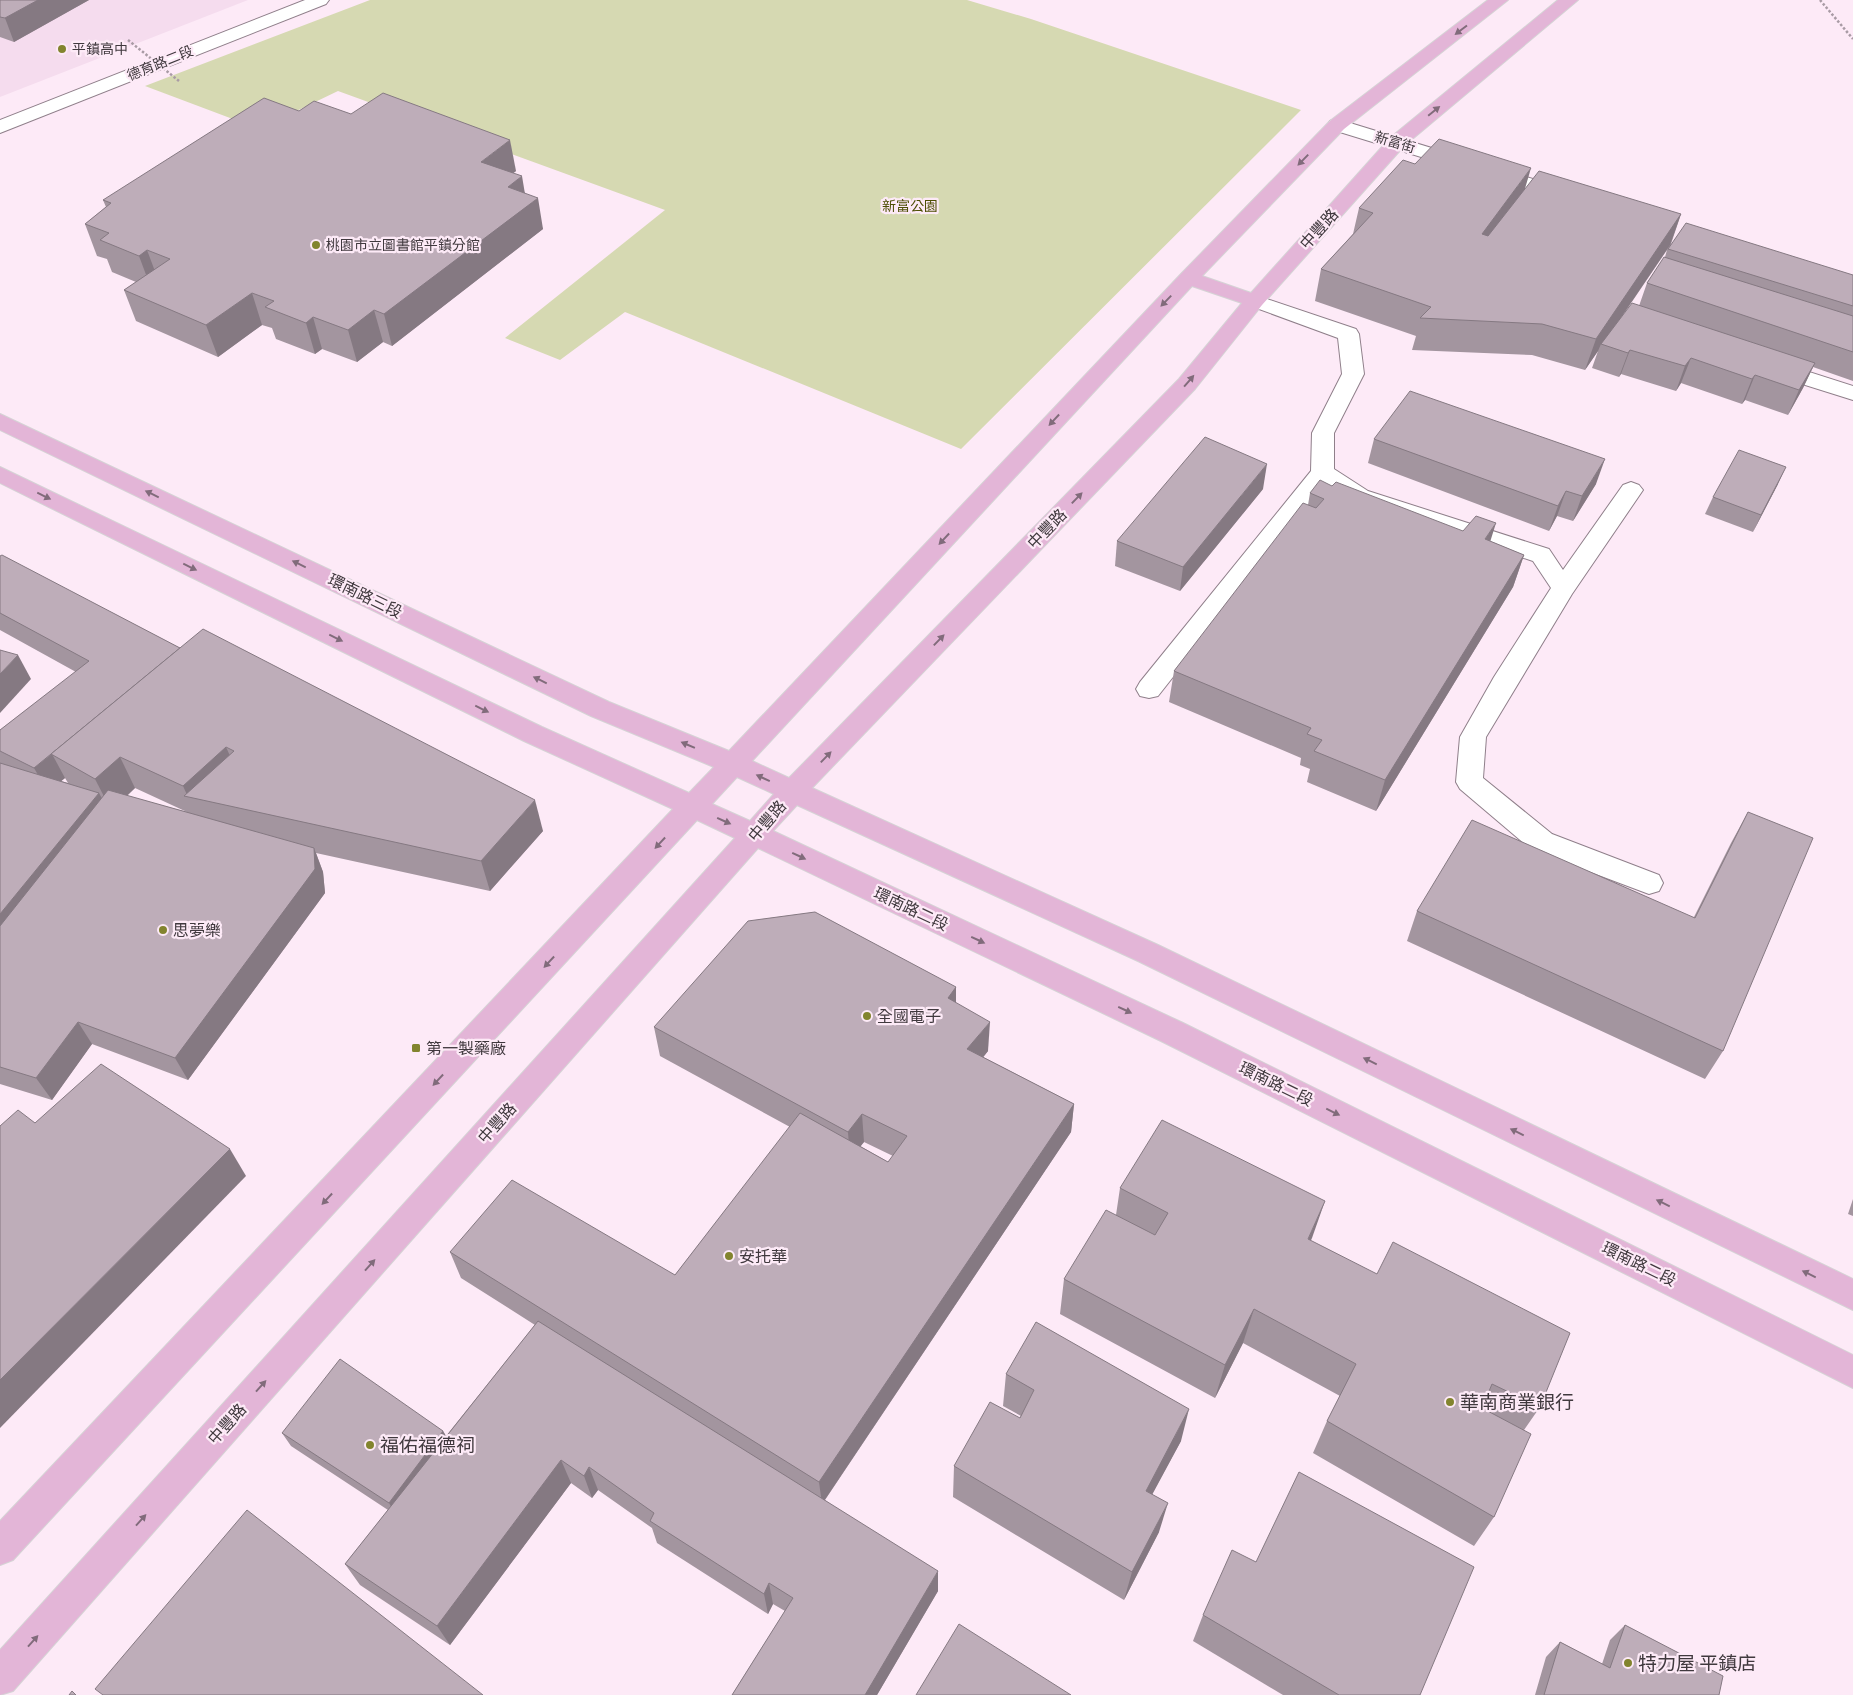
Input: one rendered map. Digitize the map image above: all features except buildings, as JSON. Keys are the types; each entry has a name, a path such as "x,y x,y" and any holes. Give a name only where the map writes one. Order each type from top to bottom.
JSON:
{"main road":[{"path":"0,1547 1188,278 1337,125 1499,0"},
{"name":"中豐路","path":"0,1678 792,792 1187,384 1255,301 1397,142 1569,0"},
{"path":"1188,278 1255,301"},
{"name":"環南路三段","path":"0,421 600,709 733,764"},
{"path":"0,474 533,734 693,807"},
{"path":"733,764 1148,953 1853,1295"},
{"name":"環南路二段","path":"693,807 1172,1032 1853,1372"}],"street":[{"name":"德育路二段","path":"0,127 320,0"},
{"name":"新富街","path":"1337,125 1587,202"},
{"path":"1149,690 1322,472 1323,433 1354,374 1348,334 1255,301"},
{"path":"1749,360 1853,393"},
{"path":"1322,472 1360,496 1541,555 1563,588"},
{"path":"1631,490 1563,588 1502,684 1473,737 1470,782 1542,842 1649,883"}],"path":[{"path":"1820,0 1853,39"},
{"path":"128,40 179,81"}],"shaded area":[{"name":"平鎮高中","path":"0,0 248,0 0,97"}],"green space":[{"name":"新富公園","path":"370,0 967,0 1031,19 1301,110 961,449 625,312 560,360 505,338 665,210 338,91 259,129 145,86"}],"place":[{"name":"平鎮高中","path":"62,49"},
{"name":"桃園市立圖書館平鎮分館","path":"316,245"},
{"name":"思夢樂","path":"163,930"},
{"name":"全國電子","path":"867,1016"},
{"name":"第一製藥廠","path":"416,1048"},
{"name":"安托華","path":"729,1256"},
{"name":"華南商業銀行","path":"1450,1402"},
{"name":"福佑福德祠","path":"370,1445"},
{"name":"特力屋 平鎮店","path":"1628,1663"}]}
